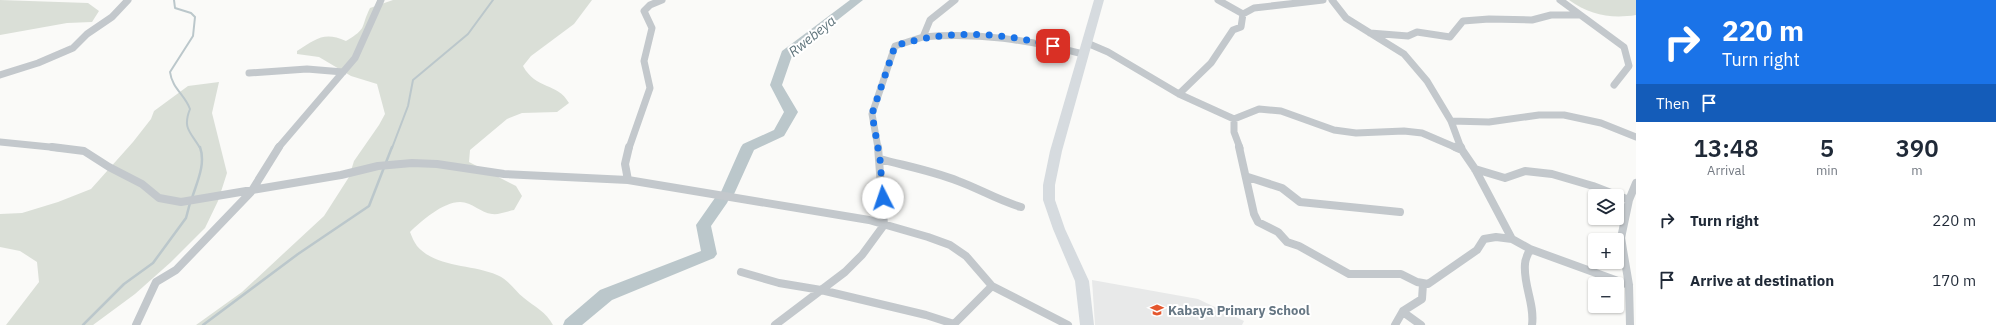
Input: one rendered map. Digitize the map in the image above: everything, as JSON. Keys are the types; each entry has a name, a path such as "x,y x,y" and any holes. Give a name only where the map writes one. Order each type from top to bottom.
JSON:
{"main road":[{"path":"1087,325 1082,281 1059,229 1049,200 1049,185 1056,151 1099,0"}],"street":[{"path":"0,75 38,63 73,48 87,34 112,17 128,0"},
{"path":"136,325 156,282 176,270 251,192 273,155 355,58 364,41 381,0"},
{"path":"628,180 625,164 631,140 642,116 650,88 644,61 652,28 644,11 650,5 662,0"},
{"path":"924,37 925,26 933,16 955,0"},
{"path":"1218,0 1243,14"},
{"path":"1243,14 1254,8 1323,0"},
{"path":"1332,0 1346,18 1404,54 1427,81 1450,122 1462,150 1475,169 1512,238"},
{"path":"1560,0 1626,50 1628,66 1614,85"},
{"path":"1179,94 1211,63 1233,30 1242,27 1243,14"},
{"path":"1370,33 1408,36 1417,32 1450,38 1462,21 1489,19 1532,20 1551,14 1580,15"},
{"path":"775,325 845,272 862,255 884,225 880,159 872,114 874,104 886,76 889,60 895,46 924,37 950,34 1007,36 1108,52 1179,94 1234,118 1259,109 1281,111 1334,130 1356,133 1404,131 1422,133 1462,150"},
{"path":"249,73 284,68 330,69 343,72"},
{"path":"1450,122 1481,123 1513,120 1540,114 1577,116 1608,125 1636,137"},
{"path":"1234,118 1234,132 1248,177 1254,214 1258,222 1278,232 1287,242 1304,249 1349,274 1401,274 1423,284 1428,284 1462,262 1477,250 1484,240 1496,237 1512,238 1530,249 1629,285"},
{"path":"0,142 22,142 84,151 109,167 142,184 159,198 181,202 251,192 341,175 378,166 412,163 437,164 504,174 628,180 869,220 950,245 970,260 992,286 1068,325"},
{"path":"880,159 942,175 959,181 998,200 1021,207"},
{"path":"1475,169 1504,178 1517,175 1526,170 1546,173 1617,194 1629,200"},
{"path":"1248,177 1284,187 1290,190 1300,202 1400,212"},
{"path":"1630,325 1629,285 1621,238 1629,200 1636,183"},
{"path":"1530,249 1525,264 1528,291 1534,314 1532,325"},
{"path":"741,272 778,283 821,290 926,315 954,324 992,286"},
{"path":"1395,325 1402,312 1421,301 1424,295 1423,284"},
{"path":"1402,312 1421,325"}],"shaded area":[{"path":"0,0 88,3 99,11 92,22 67,23 0,35"},
{"path":"393,0 592,0 574,24 531,56 523,66 528,74 534,79 559,92 569,103 557,112 522,113 507,119 470,150 469,162 516,186 522,196 514,210 492,214 484,212 464,202 453,203 433,213 410,232 417,246 434,258 455,265 487,271 501,277 524,298 544,313 553,325 196,325 242,292 324,216 349,177 354,161 385,114 377,84 351,76 319,57 297,54 297,51 320,38 332,37 346,41 361,30 370,8"},
{"path":"1569,0 1636,0 1636,15 1601,15 1585,9"},
{"path":"219,82 212,113 227,173 218,201 205,228 171,262 135,294 93,325 6,325 39,282 37,262 20,251 0,247 0,214 22,213 58,202 91,189 133,142 151,119 154,111 188,86"},
{"name":"Kabaya Primary School","path":"1092,280 1198,299 1244,321 1242,325 1095,325"}],"waterway":[{"path":"174,0 175,8 191,13 195,17 193,36 170,72 173,83 190,109 187,126 200,148"},
{"path":"392,148 408,106 413,80 468,34 493,0"},
{"name":"Rwebeya","path":"728,192 748,147 779,133 791,112 776,85 786,54 857,0"},
{"path":"192,198 202,160 200,147"},
{"path":"203,325 298,254 369,206 392,147"},
{"name":"Rwebeya","path":"571,325 606,295 709,254 703,225 722,199"},
{"path":"83,325 124,284 153,263 186,218 190,203"}],"place":[{"name":"Kabaya Primary School","path":"1157,310"}],"route":[{"path":"883,198 880,159 872,114 874,104 886,76 889,60 895,46 924,37 950,34 1007,36 1053,46"}]}
